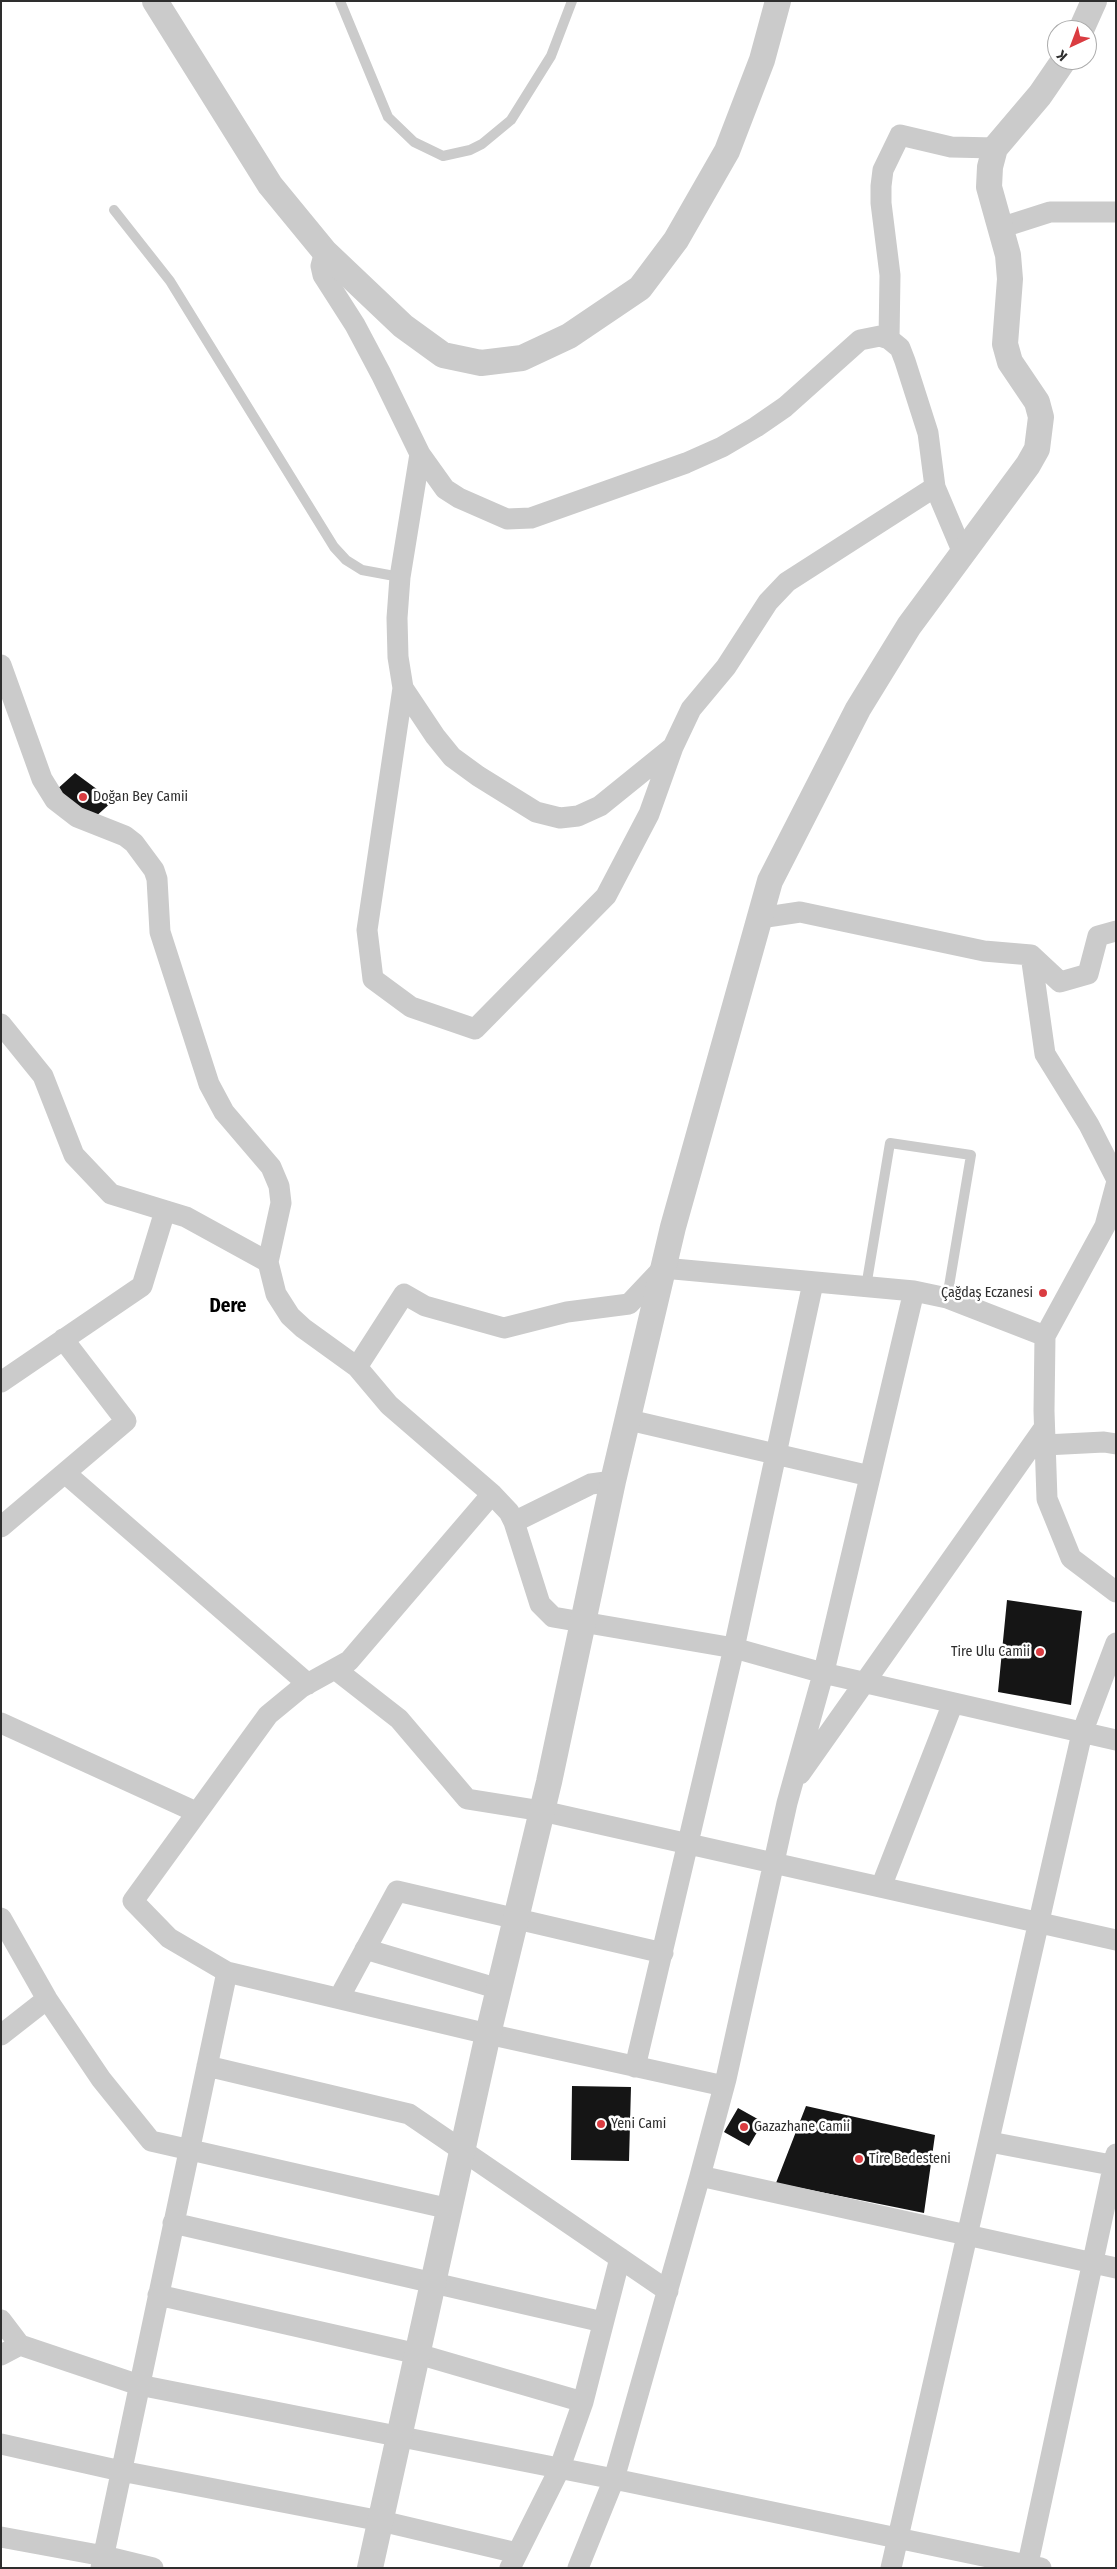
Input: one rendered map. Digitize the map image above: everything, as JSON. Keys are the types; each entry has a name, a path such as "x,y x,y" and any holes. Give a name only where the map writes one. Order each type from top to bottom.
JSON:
{"street":[{"path":"155,1 270,185 326,252 403,326 443,355 481,363 522,358 569,336 640,288 676,240 727,151 762,60 778,1"},
{"path":"1085,20 1094,1"},
{"path":"370,2568 488,2034 542,1811 613,1481 629,1420 672,1227 770,881 858,709 909,626 1028,465 1037,448 1040,433 1038,402 1010,362 1005,344 1010,279 1008,255 989,187 990,167 995,148 1040,95 1057,70"},
{"path":"889,339 890,275 881,203 881,186 883,170 900,135 951,147 995,148"},
{"path":"1000,228 1050,212 1116,212"},
{"path":"326,252 321,266 323,275 355,325 382,374 420,454 433,475 445,489 459,498 507,519 531,518 686,463 722,447 756,427 784,407 860,340 870,336 889,339 900,348 928,433 935,487 963,553"},
{"path":"420,454 400,577 397,618 403,688 367,930 374,978 411,1007 475,1029 606,896 649,814 673,747 691,709 726,667 768,602 787,582 935,487"},
{"path":"1,665 42,779 55,800 77,817 125,836 134,843 154,870 157,879 160,932 209,1084 224,1112 271,1167 279,1186 281,1203 268,1262 276,1294 290,1316 303,1328 357,1367 389,1405 492,1494 509,1512 514,1522 540,1604 553,1617 734,1648 823,1673 1116,1740"},
{"path":"403,688 435,736 452,757 478,776 536,812 560,818 578,816 600,806 673,747"},
{"path":"760,918 800,912 984,951 1031,955 1060,982 1088,974 1098,936 1116,931"},
{"path":"1031,955 1044,1054 1089,1125 1115,1190 1105,1226 1046,1336 1044,1436 1047,1499 1072,1558 1116,1592"},
{"path":"1,1024 43,1076 74,1155 112,1194 186,1217 268,1262"},
{"path":"1,1382 142,1286 164,1211"},
{"path":"663,1268 914,1291 946,1298 1046,1336"},
{"path":"357,1367 404,1294 425,1306 504,1328 567,1312 629,1304 663,1268"},
{"path":"635,2067 689,1845 734,1648 813,1283"},
{"path":"578,2568 614,2479 724,2086 791,1786 823,1673 914,1291"},
{"path":"1,1527 126,1421 63,1340"},
{"path":"629,1420 776,1456 870,1476"},
{"path":"1044,1436 1116,1444"},
{"path":"791,1786 864,1682 1044,1436"},
{"path":"65,1473 308,1684"},
{"path":"514,1522 591,1484 613,1481"},
{"path":"492,1494 350,1661 308,1684 268,1715 133,1901 169,1938 227,1972 488,2034 724,2086"},
{"path":"891,2568 990,2142 1082,1733 1116,1643"},
{"path":"335,1669 399,1720 467,1799 542,1811 773,1864 1040,1921 1116,1940"},
{"path":"881,1887 953,1703"},
{"path":"1,1723 196,1812"},
{"path":"339,1998 397,1891 663,1953"},
{"path":"1,1918 47,1999 101,2079 150,2141 450,2209"},
{"path":"365,1949 499,1989"},
{"path":"103,2562 227,1972"},
{"path":"1,2034 47,1999"},
{"path":"207,2066 409,2114 463,2149 668,2291"},
{"path":"1,2320 20,2345 139,2385 400,2436 559,2470 614,2479 1032,2567 1115,2162 990,2142"},
{"path":"700,2176 968,2237 1116,2268"},
{"path":"174,2223 603,2322"},
{"path":"1,2444 121,2471 381,2521 513,2561 559,2470 583,2402 620,2258"},
{"path":"158,2295 418,2354 583,2402"},
{"path":"1,2355 20,2345"},
{"path":"1,2537 103,2562 153,2568"}],"lane":[{"path":"340,1 388,117 414,142 443,156 470,150 482,144 511,120 552,56 572,1"},
{"path":"114,210 170,282 334,546 346,560 362,570 400,577"},
{"path":"866,1287 890,1143 971,1155 946,1298"}],"building":[{"name":"Doğan Bey Camii","path":"75,773 113,801 94,818 54,792"},
{"name":"Tire Ulu Camii","path":"1007,1600 1082,1611 1071,1705 998,1692"},
{"name":"Yeni Cami","path":"572,2086 631,2087 629,2161 571,2160"},
{"name":"Tire Bedesteni","path":"806,2106 935,2135 924,2213 776,2183"},
{"name":"Gazazhane Camii","path":"738,2108 763,2122 749,2146 724,2132"}],"place":[{"name":"Doğan Bey Camii","path":"83,797"},
{"name":"Çağdaş Eczanesi","path":"1043,1293"},
{"name":"Tire Ulu Camii","path":"1040,1652"},
{"name":"Yeni Cami","path":"601,2124"},
{"name":"Gazazhane Camii","path":"744,2127"},
{"name":"Tire Bedesteni","path":"859,2159"}],"district":[{"name":"Dere","path":"228,1307"}]}
